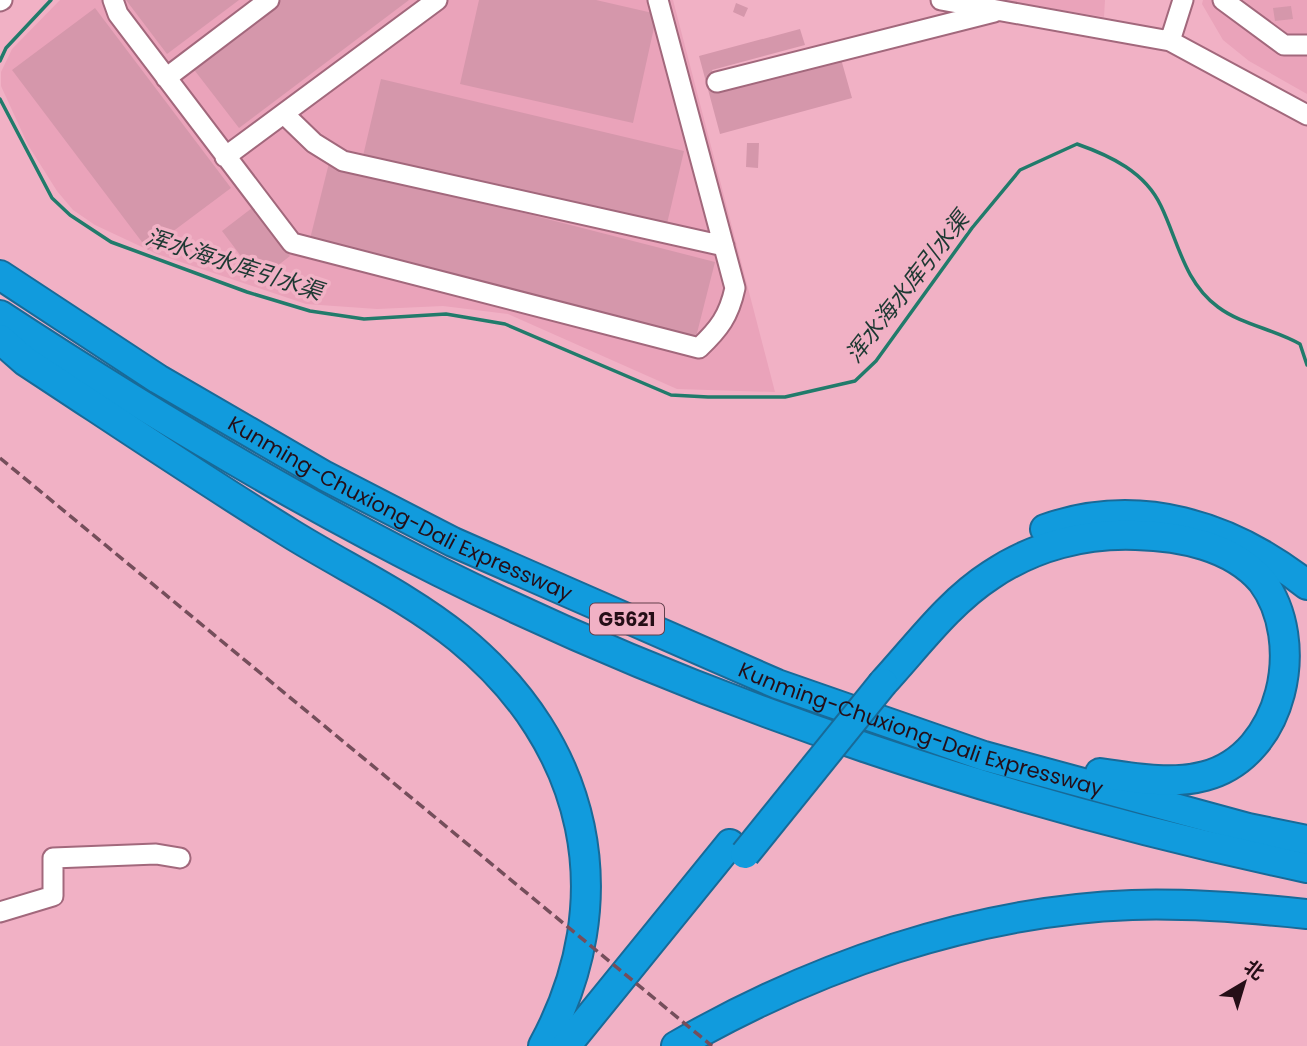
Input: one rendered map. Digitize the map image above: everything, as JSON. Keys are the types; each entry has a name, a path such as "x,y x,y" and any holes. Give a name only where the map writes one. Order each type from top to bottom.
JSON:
{"highway":[{"name":"Kunming-Chuxiong-Dali Expressway","path":"0,275 158,379 324,476 453,542 777,684 984,756 1248,828 1307,840"},
{"name":"Kunming-Chuxiong-Dali Expressway","path":"0,316 144,409 373,536 440,572 638,661 896,757 1054,807 1307,868"},
{"path":"0,339 25,361 275,524 437,622 476,653 516,697 544,738 569,788 582,836 588,878 582,947 572,984 543,1046"},
{"path":"566,1046 738,849 876,680 934,600 966,572 1017,540 1084,518 1137,514 1194,523 1256,550 1307,585"},
{"path":"876,680 981,582 1024,556 1070,541 1126,534 1192,542 1233,558 1249,568 1273,595 1280,610 1288,643 1283,694 1260,738 1236,761 1222,770 1199,778 1173,780 1129,777 984,756"},
{"path":"590,1046 738,849"},
{"path":"676,1046 748,1007 842,967 927,940 1007,921 1132,905 1307,914"}],"street":[{"path":"113,0 118,13 292,243 699,348 717,332 730,313 735,288 654,1"},
{"path":"166,78 268,0"},
{"path":"225,157 437,0"},
{"path":"941,0 1005,9 1170,41 1307,115"},
{"path":"1170,41 1183,0"},
{"path":"1223,0 1284,45 1307,45"},
{"path":"717,82 1005,9"},
{"path":"284,114 314,143 343,161 724,246"},
{"path":"0,912 53,896 53,858 156,854 180,858"}],"shaded area":[{"path":"60,0 673,0 775,392 677,389 508,314 443,306 377,309 306,304 157,254 95,225 73,210 57,191 28,145 1,86 1,72 12,49"},
{"path":"999,0 1105,0 1104,17"},
{"path":"1203,0 1307,0 1307,94 1249,61 1223,40 1202,4"}],"building":[{"path":"126,0 239,0 167,54"},
{"path":"281,0 409,0 239,128 192,67"},
{"path":"479,0 596,0 657,14 633,123 460,84"},
{"path":"736,3 748,8 744,17 733,12"},
{"path":"1291,6 1293,19 1275,21 1273,8"},
{"path":"95,8 231,188 148,250 12,70"},
{"path":"800,29 805,45 712,70 718,93 841,59 852,98 720,134 699,56"},
{"path":"381,79 684,151 666,228 363,156"},
{"path":"747,143 759,143 758,168 746,167"},
{"path":"329,163 715,262 696,337 310,239"},
{"path":"252,208 290,256 259,280 222,231"}],"waterway":[{"name":"浑水海水库引水渠","path":"0,61 6,48 51,0"},
{"name":"浑水海水库引水渠","path":"0,99 52,198 70,215 111,242 247,292 310,311 364,319 446,314 505,324 671,395 708,397 785,397 855,381 876,361 972,228 1020,170 1077,144 1114,160 1146,184 1161,206 1183,260 1206,297 1227,313 1300,344 1307,365"}],"railway":[{"path":"0,458 712,1046"}]}
